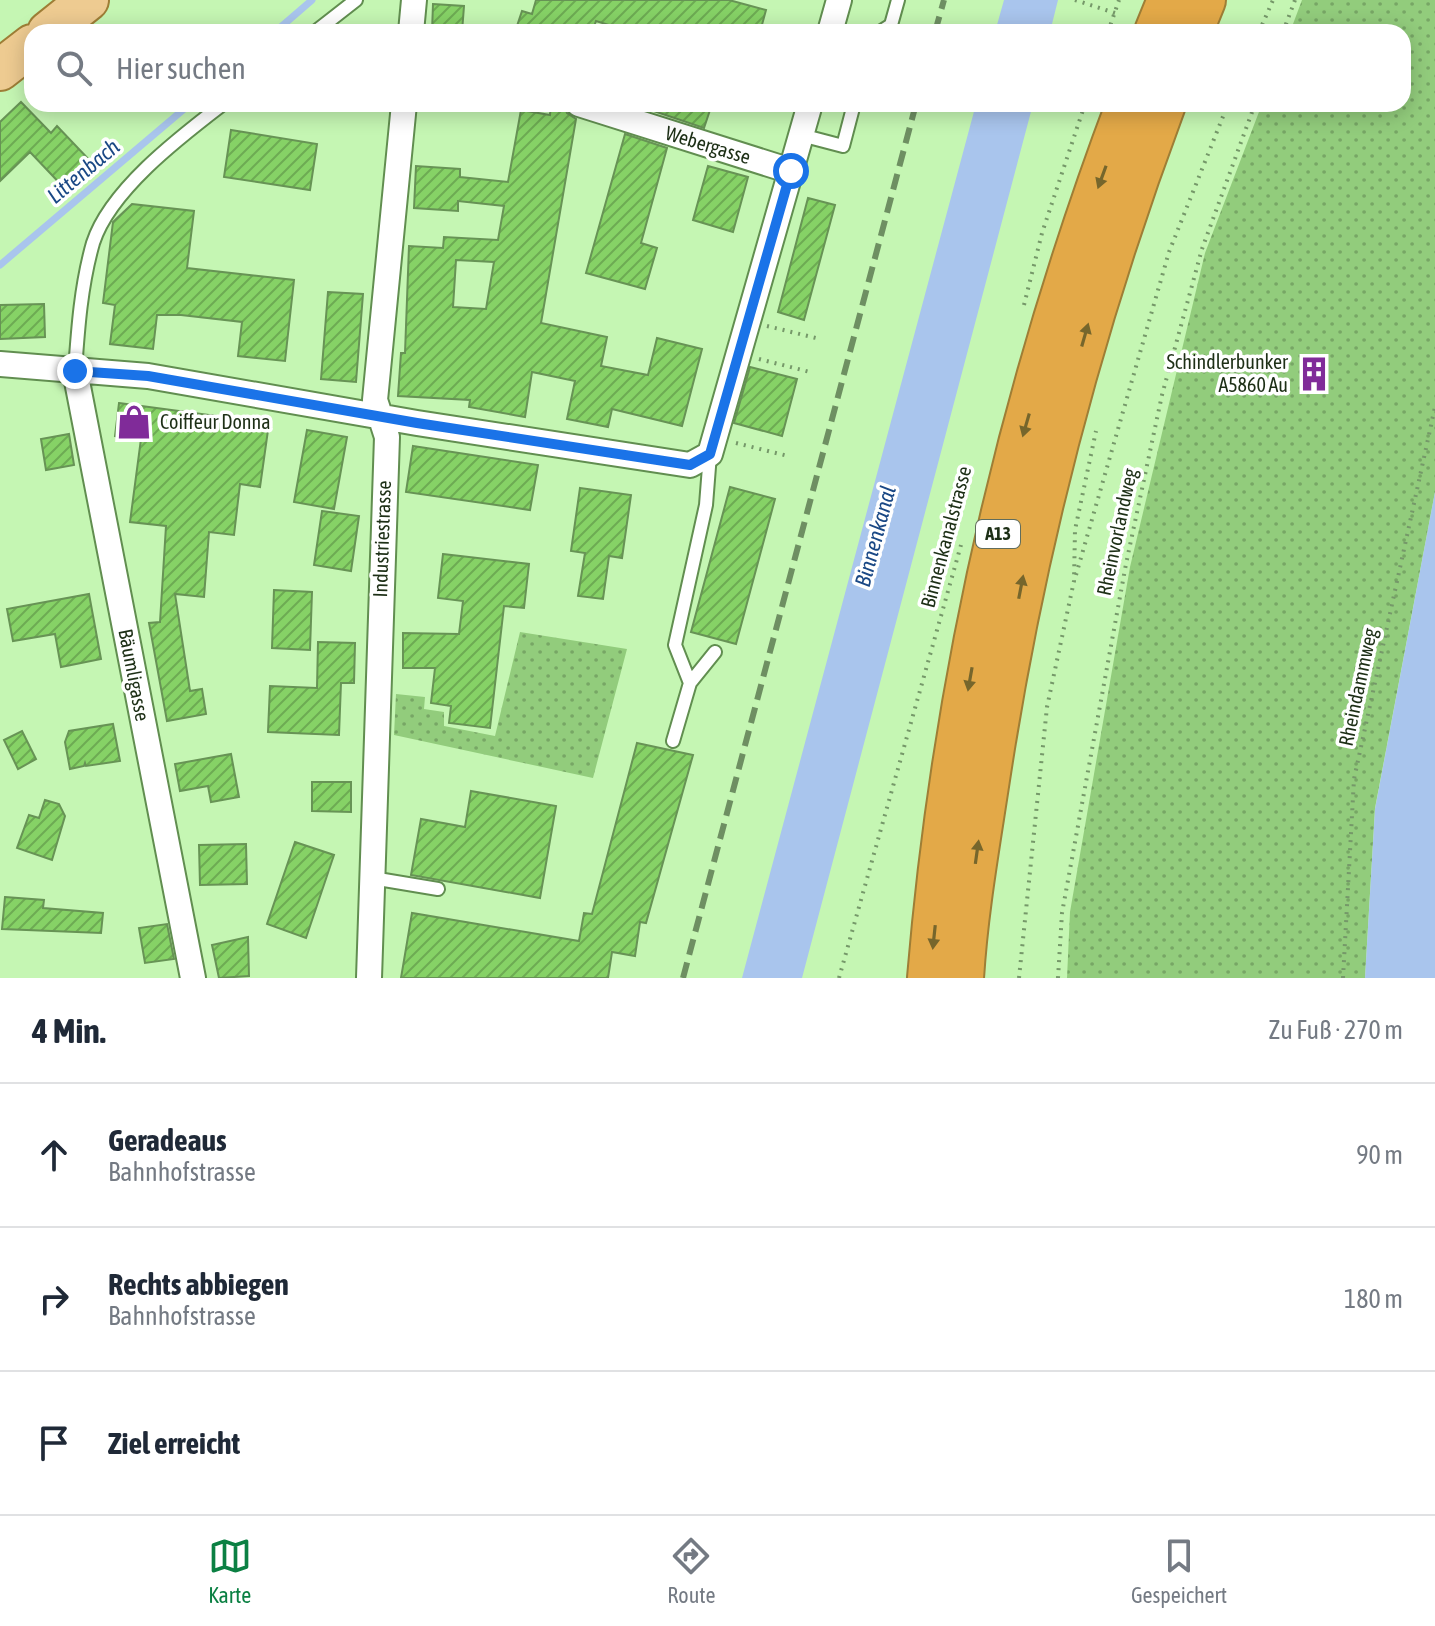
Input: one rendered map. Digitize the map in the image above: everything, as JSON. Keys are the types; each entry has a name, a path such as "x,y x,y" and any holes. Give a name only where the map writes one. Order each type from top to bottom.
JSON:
{"highway":[{"path":"1160,24 1170,0"},
{"path":"1193,24 1203,0"},
{"name":"A13","path":"930,978 945,834 988,574 1067,276 1126,112"},
{"name":"A13","path":"961,978 996,719 1049,458 1098,289 1160,112"}],"main road":[{"path":"58,24 88,0"},
{"path":"0,70 24,51"}],"street":[{"path":"412,24 414,0"},
{"path":"832,24 839,0"},
{"name":"Industriestrasse","path":"369,978 387,437 375,400 403,112"},
{"name":"Webergasse","path":"604,112 791,171"},
{"path":"0,364 148,376 690,465 718,448 738,353 808,112"},
{"name":"Bäumligasse","path":"75,371 193,978"}],"lane":[{"path":"325,24 356,0"},
{"path":"891,24 898,0"},
{"path":"75,371 80,304 94,241 107,215 133,182 214,112"},
{"path":"801,135 843,146 852,112"},
{"path":"690,683 675,645 718,448"},
{"path":"673,741 690,683 715,652"},
{"path":"372,878 438,889"}],"path":[{"path":"1075,0 1115,13"},
{"path":"1111,24 1119,0"},
{"path":"1262,24 1273,0"},
{"path":"1286,24 1295,0"},
{"path":"1023,308 1042,233 1082,112"},
{"path":"1019,978 1047,707 1074,581 1169,252 1225,112"},
{"name":"Rheinvorlandweg","path":"1058,978 1062,913 1126,564 1162,395 1202,249 1252,112"},
{"path":"747,321 820,339"},
{"path":"738,353 810,372"},
{"name":"Rheindammweg","path":"1343,978 1354,779 1435,407"},
{"path":"1074,581 1075,530 1097,423"},
{"path":"718,448 788,456"},
{"name":"Binnenkanalstrasse","path":"839,978 964,533"}],"green space":[{"path":"1302,0 1435,0 1435,492 1375,808 1365,978 1067,978 1070,912 1130,567 1205,253 1259,112 1411,112 1411,24 1293,24"},
{"path":"520,632 627,649 593,778 394,735 396,694 425,697 424,709 444,712 444,726 495,736"}],"water":[{"path":"1004,0 1058,0 1052,24 997,24"},
{"name":"Binnenkanal","path":"974,112 1031,112 802,978 742,978"},
{"path":"1435,492 1435,978 1365,978 1375,809"}],"building":[{"path":"536,0 729,0 766,10 762,24 606,24 596,21 595,24 518,24 522,11 532,14"},
{"path":"433,4 464,6 463,24 432,24"},
{"path":"21,102 24,112 31,112 51,133 57,126 96,167 69,193 30,152 0,181 0,122"},
{"path":"521,112 550,115 550,112 567,112 576,119 541,323 607,337 601,366 648,375 657,338 702,349 682,426 612,409 608,427 567,419 575,381 532,372 525,417 469,407 470,400 398,396 401,353 405,353 409,246 443,248 444,237 498,240 504,206 458,201 458,211 414,208 416,166 460,169 460,177 508,182","holes":["456,260 494,262 486,309 453,307"]},
{"path":"657,112 709,112 704,128"},
{"path":"231,130 317,144 310,190 224,177"},
{"path":"625,134 667,148 641,243 657,248 645,289 586,273"},
{"path":"708,166 748,177 733,232 693,220"},
{"path":"808,198 835,205 804,320 778,312"},
{"path":"132,204 194,211 187,268 294,280 285,361 238,356 242,322 181,315 157,315 153,349 110,344 115,305 103,303 113,222"},
{"path":"328,292 363,294 356,382 321,379"},
{"path":"44,304 45,337 0,339 0,305"},
{"path":"750,367 797,379 782,436 734,423"},
{"path":"119,403 269,423 260,487 240,484 234,535 209,532 204,597 175,594 190,691 202,689 206,714 167,721 149,623 160,622 166,526 130,522 141,439 115,436"},
{"path":"307,430 347,437 334,509 294,502"},
{"path":"69,434 74,465 46,470 41,439"},
{"path":"413,446 538,465 530,510 406,492"},
{"path":"730,487 775,499 736,644 691,632"},
{"path":"580,488 631,495 622,558 609,556 603,599 578,596 585,553 571,551"},
{"path":"322,511 359,516 351,571 314,565"},
{"path":"443,554 529,564 524,608 504,606 490,728 449,723 451,706 431,703 435,668 403,668 403,633 459,634 463,601 438,598"},
{"path":"274,590 312,592 310,650 272,648"},
{"path":"89,594 101,659 61,667 55,634 13,641 7,609"},
{"path":"318,642 355,643 354,683 341,683 339,735 268,732 270,686 317,688"},
{"path":"113,724 120,761 86,766 85,763 84,766 70,769 65,742 69,731"},
{"path":"22,731 36,759 18,769 4,740"},
{"path":"637,743 693,755 646,923 640,922 635,956 612,952 608,978 401,978 412,913 579,941 584,913 592,914"},
{"path":"231,754 239,797 211,802 208,786 180,791 175,764"},
{"path":"312,782 351,782 351,812 312,811"},
{"path":"471,791 556,806 540,898 411,875 421,819 465,827"},
{"path":"45,800 59,804 65,816 52,860 17,848 29,815 39,818"},
{"path":"295,842 334,855 306,938 267,924"},
{"path":"246,844 247,884 200,885 199,845"},
{"path":"5,897 44,900 43,908 103,913 101,933 2,929"},
{"path":"167,924 174,959 145,963 139,928"},
{"path":"248,937 249,976 219,978 212,945"}],"waterway":[{"name":"Littenbach","path":"284,24 312,0"},
{"name":"Littenbach","path":"0,265 181,112"}],"railway":[{"path":"937,24 944,0"},
{"path":"683,978 914,112"}],"place":[{"name":"Schindlerbunker A5860 Au","path":"1314,374"},
{"name":"Coiffeur Donna","path":"134,422"}],"route":[{"path":"75,371 148,376 234,389 417,423 690,465 710,454 791,171"}]}
